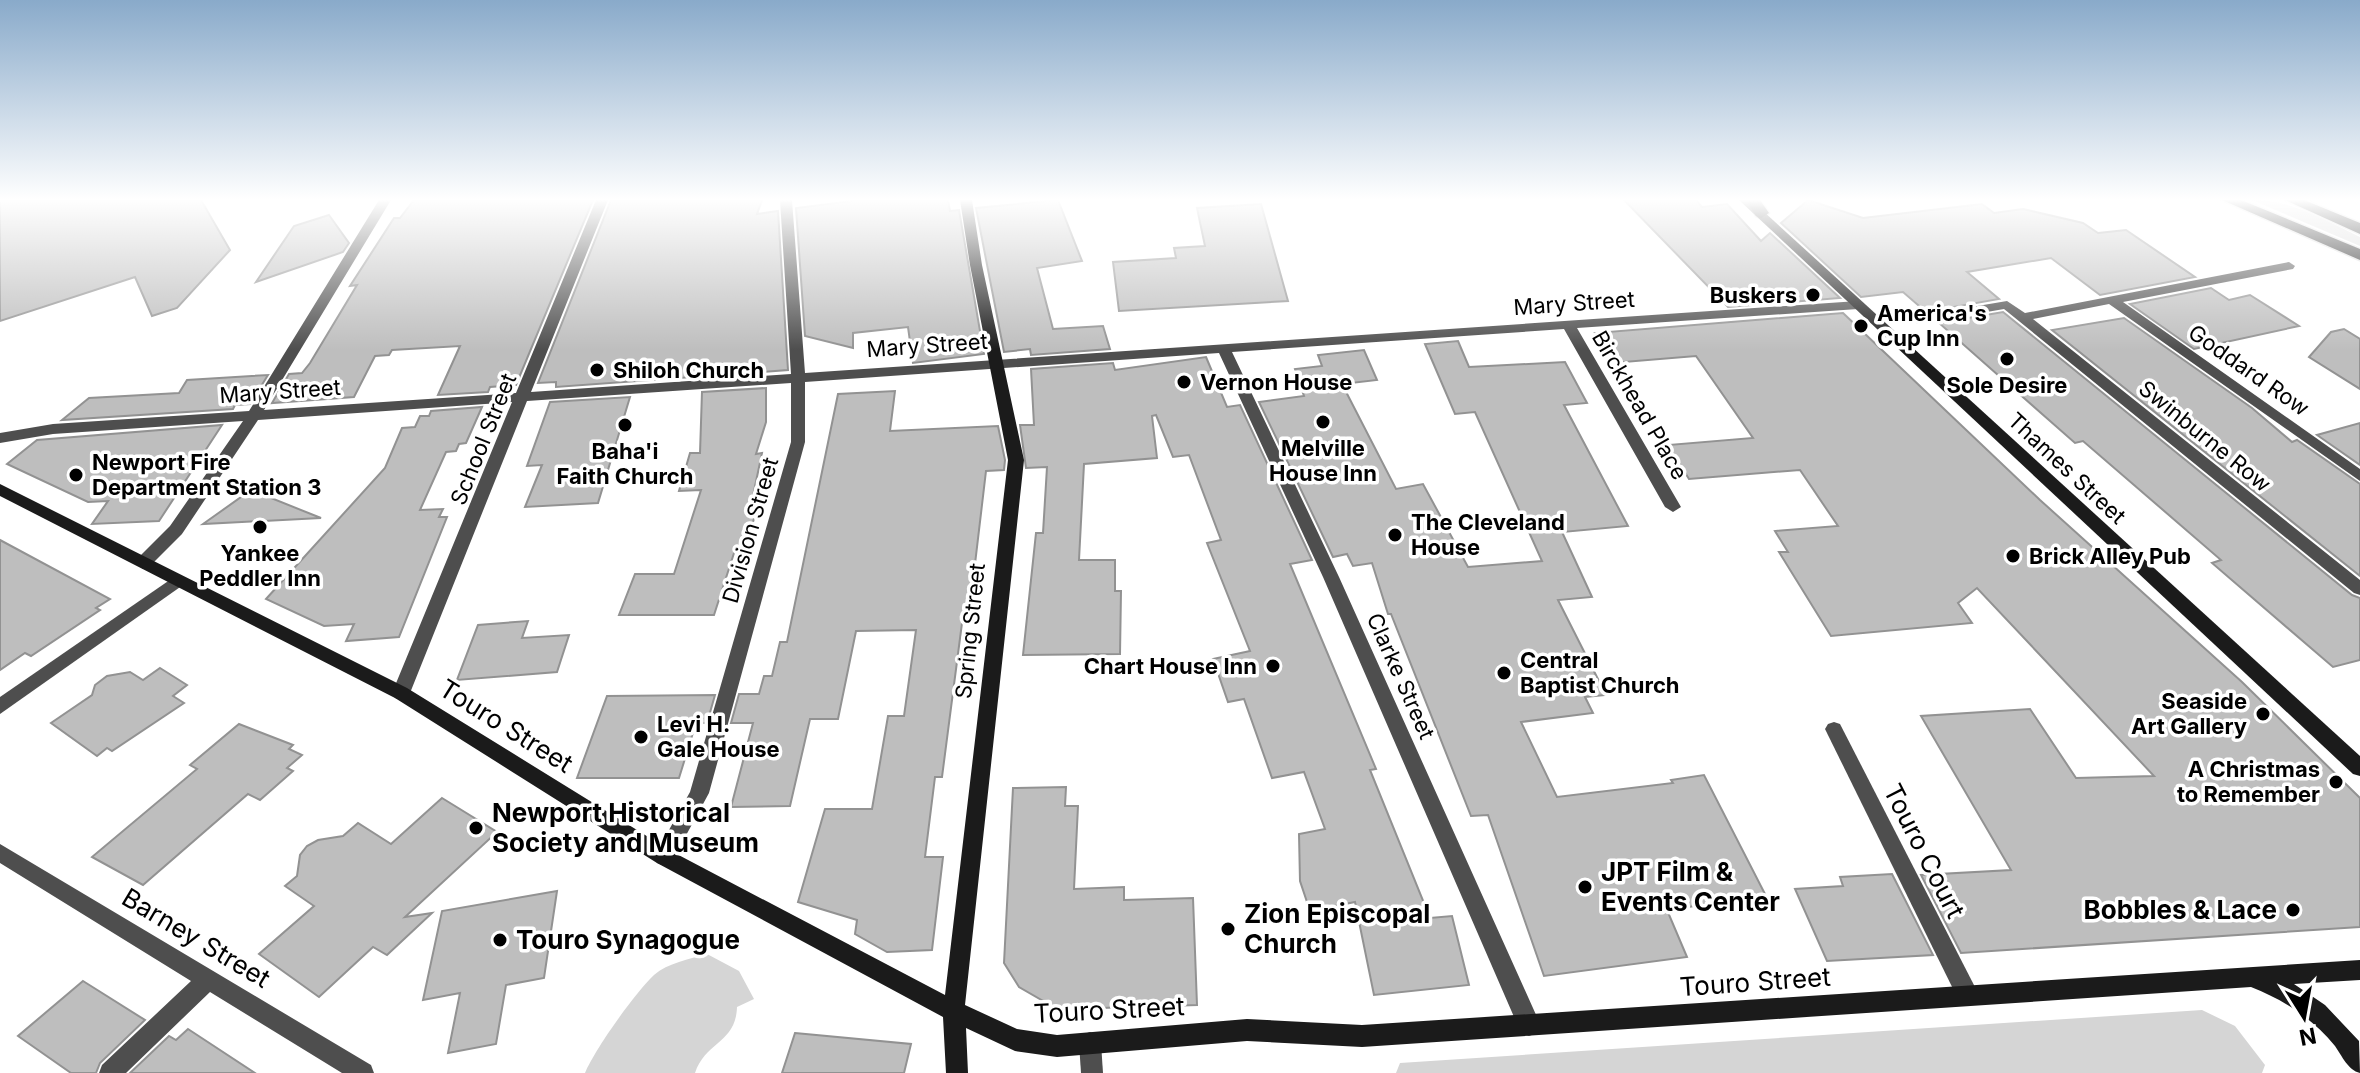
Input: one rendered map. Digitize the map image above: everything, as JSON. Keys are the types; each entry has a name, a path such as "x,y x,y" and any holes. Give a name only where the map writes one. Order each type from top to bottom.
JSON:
{"main road":[{"name":"Spring Street","path":"957,1073 954,1009 1016,460 972,250"},
{"name":"Thames Street","path":"1802,250 2360,768"},
{"name":"Touro Street","path":"0,489 401,693 664,857 1027,1044 1090,1043 1247,1030 1346,1036 2360,970"},
{"path":"2249,977 2283,989 2308,1005 2345,1040 2360,1063"}],"street":[{"path":"143,563 176,530 254,415 354,250"},
{"name":"School Street","path":"401,693 582,250"},
{"name":"Division Street","path":"664,857 699,793 798,442 798,376 789,250"},
{"path":"1918,320 2007,305 2023,317 2289,266"},
{"name":"Goddard Row","path":"2113,301 2360,476"},
{"name":"Mary Street","path":"0,438 53,429 1858,305"},
{"name":"Swinburne Row","path":"2023,317 2360,589"},
{"name":"Birckhead Place","path":"1568,325 1673,507"},
{"name":"Clarke Street","path":"1223,348 1331,577 1529,1025"},
{"path":"0,707 177,581"},
{"name":"Touro Court","path":"1834,729 1968,996"},
{"name":"Barney Street","path":"0,853 363,1073"},
{"path":"110,1073 209,978"},
{"path":"1090,1043 1092,1073"}],"shaded area":[{"path":"707,954 739,971 754,999 737,1007 732,1028 706,1054 695,1073 585,1073 616,1022 654,975 672,964"},
{"path":"2202,1010 2235,1026 2265,1065 2262,1073 1396,1073 1400,1063"}],"building":[{"path":"0,250 230,250 177,308 152,316 135,277 0,321"},
{"path":"278,250 344,250 343,252 256,282"},
{"path":"373,250 572,250 516,385 490,387 488,392 438,395 460,346 392,350 389,355 375,356 354,397 272,403 289,374 302,373 310,363 357,285 350,286"},
{"path":"591,250 780,250 788,370 556,387 556,382 538,383"},
{"path":"799,250 966,250 984,354 913,363 908,327 853,333 853,348 805,336"},
{"path":"984,250 1078,250 1082,261 1037,268 1053,329 1103,326 1110,349 1031,355 1030,349 1004,352"},
{"path":"1174,250 1274,250 1288,301 1119,311 1113,262 1176,258"},
{"path":"1673,250 1788,250 1840,298 1728,307"},
{"path":"1810,250 2155,250 2195,277 2100,295 2051,258 1967,272 1999,299 1926,312 1903,292 1861,297"},
{"path":"2211,288 2229,300 2250,295 2299,326 2194,349 2130,304"},
{"path":"2003,312 2352,595 2360,598 2360,660 2333,667 2212,563 2221,560 2083,441 2075,443 1939,323"},
{"path":"1843,313 2040,500 2242,682 2360,798 2360,927 1961,953 1921,875 2011,870 1921,716 2030,709 2076,778 2154,776 1977,588 1958,603 1972,623 1831,636 1779,552 1788,552 1775,531 1838,526 1800,470 1689,479 1668,445 1753,438 1696,356 1612,363 1595,333"},
{"path":"2124,318 2252,408 2292,442 2297,440 2360,484 2360,576 2052,330"},
{"path":"2344,329 2360,339 2360,389 2309,357 2331,332"},
{"path":"1458,341 1469,367 1565,362 1587,403 1564,405 1628,526 1562,532 1592,597 1558,600 1606,695 1585,697 1593,713 1521,722 1557,797 1673,783 1671,780 1704,775 1766,896 1667,910 1687,957 1544,976 1488,815 1471,816 1391,614 1388,614 1372,563 1353,566 1347,554 1333,557 1259,402 1304,396 1295,369 1322,366 1318,355 1364,350 1377,380 1342,384 1396,489 1423,484 1468,567 1542,561 1475,412 1455,414 1425,344"},
{"path":"1206,357 1227,407 1240,405 1312,560 1290,564 1376,769 1370,770 1430,918 1452,916 1469,985 1374,995 1355,902 1320,909 1318,904 1308,905 1300,881 1299,834 1325,829 1304,772 1272,778 1244,699 1228,702 1213,659 1250,651 1207,543 1221,540 1189,455 1173,457 1156,415 1152,416 1157,458 1084,464 1079,560 1115,560 1115,591 1121,591 1120,654 1023,655 1036,533 1043,533 1047,467 1026,468 1020,425 1034,425 1031,369 1113,363 1115,370"},
{"path":"268,375 250,404 235,405 233,409 62,420 89,398 179,393 187,380"},
{"path":"766,388 766,422 756,454 762,453 749,515 755,515 745,550 735,550 714,615 619,615 635,574 674,574 701,490 679,491 690,453 700,453 702,392"},
{"path":"895,391 890,431 998,426 1005,460 1004,470 986,471 968,623 962,623 942,777 935,777 925,857 943,857 932,950 887,952 855,934 857,920 798,902 825,809 872,809 888,716 904,716 916,630 856,631 838,719 810,719 790,806 731,807 753,723 731,723 739,694 759,694 764,676 772,676 780,642 787,642 838,394"},
{"path":"630,397 598,503 525,507 542,465 527,466 550,402"},
{"path":"482,407 466,443 459,444 456,451 446,452 420,510 443,509 439,517 447,517 399,637 346,641 354,624 324,626 266,599 385,468 402,428 415,427 420,416 429,416 431,411"},
{"path":"2360,423 2360,465 2317,435"},
{"path":"222,425 159,521 92,524 108,501 88,502 7,464 37,440"},
{"path":"251,490 321,518 203,524"},
{"path":"0,540 110,599 96,608 100,610 31,656 25,653 0,670"},
{"path":"528,621 522,638 569,635 557,672 457,680 478,625"},
{"path":"160,668 187,685 173,696 184,703 112,751 107,748 97,756 51,723 92,695 95,685 107,676 130,672 143,680"},
{"name":"Levi H. Gale House","path":"715,695 707,723 696,723 679,778 577,778 607,696"},
{"path":"239,724 293,745 289,749 302,755 287,768 293,771 260,800 248,794 143,885 92,857 197,769 190,765"},
{"path":"1066,787 1065,806 1078,806 1074,889 1124,887 1124,900 1193,898 1197,1005 1068,1009 1052,1006 1019,987 1004,963 1013,788"},
{"path":"442,798 497,832 405,917 432,913 387,955 373,947 319,997 259,954 314,906 285,886 297,876 300,855 307,846 318,840 343,836 358,823 391,844"},
{"path":"1892,874 1933,955 1827,961 1795,889 1843,886 1840,877"},
{"path":"557,891 544,978 506,985 496,1044 448,1053 460,993 423,1000 442,911"},
{"path":"83,981 145,1020 100,1063 96,1073 71,1073 18,1036"},
{"path":"188,1029 255,1073 130,1073 169,1036 176,1040"},
{"path":"795,1033 911,1044 904,1073 782,1073"}],"place":[{"name":"Buskers","path":"1813,295"},
{"name":"America's Cup Inn","path":"1861,326"},
{"name":"Sole Desire","path":"2007,359"},
{"name":"Shiloh Church","path":"597,370"},
{"name":"Vernon House","path":"1184,382"},
{"name":"Melville House Inn","path":"1323,422"},
{"name":"Baha'i Faith Church","path":"625,425"},
{"name":"Newport Fire Department Station 3","path":"76,475"},
{"name":"Yankee Peddler Inn","path":"260,527"},
{"name":"The Cleveland House","path":"1395,535"},
{"name":"Brick Alley Pub","path":"2013,556"},
{"name":"Chart House Inn","path":"1273,666"},
{"name":"Central Baptist Church","path":"1504,673"},
{"name":"Seaside Art Gallery","path":"2263,714"},
{"name":"Levi H. Gale House","path":"641,737"},
{"name":"A Christmas to Remember","path":"2336,782"},
{"name":"Newport Historical Society and Museum","path":"476,828"},
{"name":"JPT Film & Events Center","path":"1585,887"},
{"name":"Bobbles & Lace","path":"2293,910"},
{"name":"Zion Episcopal Church","path":"1228,929"},
{"name":"Touro Synagogue","path":"500,940"}]}
